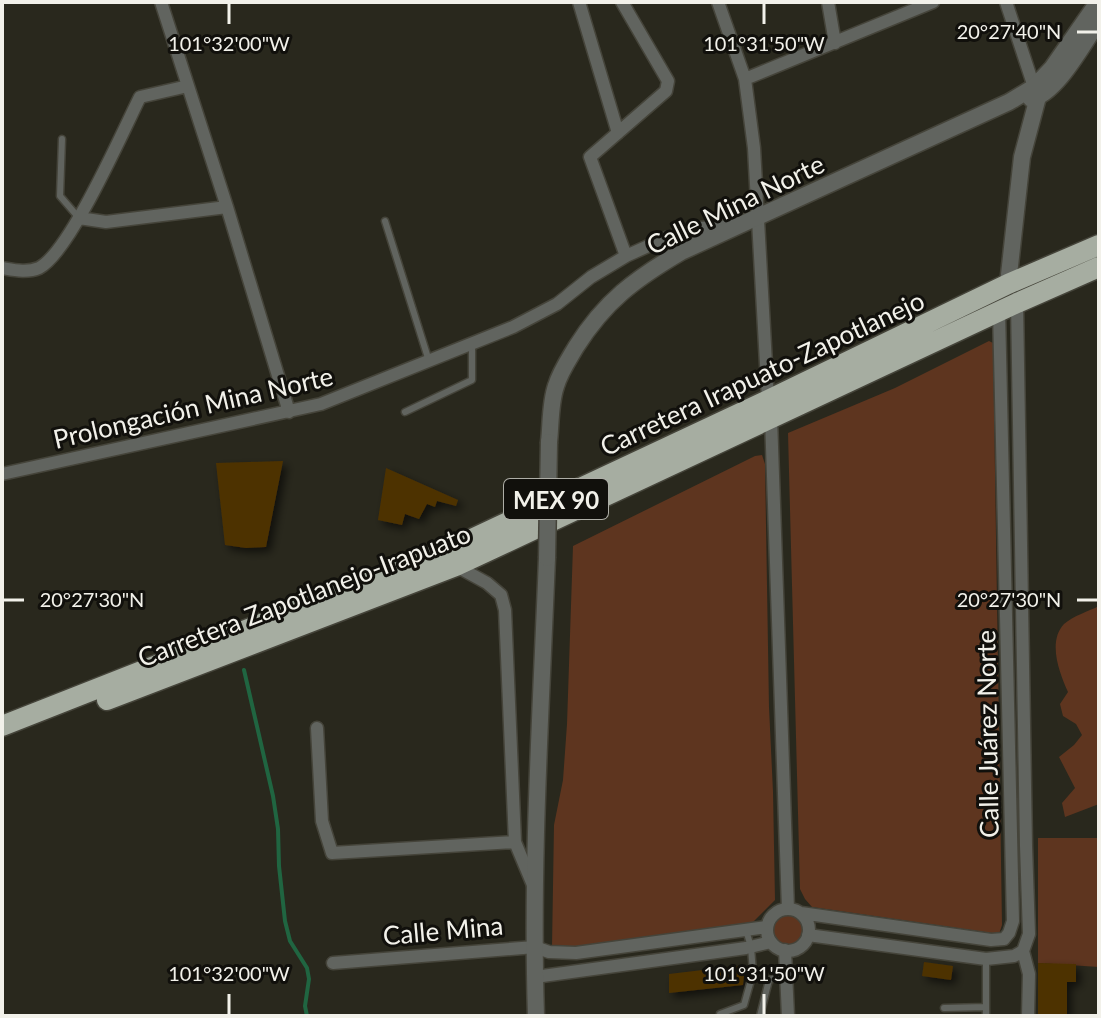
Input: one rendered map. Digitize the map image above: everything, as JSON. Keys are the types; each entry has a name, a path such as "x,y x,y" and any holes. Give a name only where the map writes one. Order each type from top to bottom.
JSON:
{"highway":[{"name":"Carretera Irapuato-Zapotlanejo","path":"2,726 444,552 769,409 1008,299 1099,245"},
{"name":"Carretera Zapotlanejo-Irapuato","path":"2,740 456,566 769,409 1008,299 1099,267"}],"street":[{"path":"161,2 289,412"},
{"path":"579,2 618,133"},
{"path":"622,2 668,81 666,91 590,157 626,256"},
{"path":"718,2 745,79 754,148 795,911 808,923 804,944 795,949 777,948 767,935 771,918 778,911 795,911 991,940 1004,939 1023,951 1014,956 986,959 808,935"},
{"path":"828,2 835,43"},
{"path":"1006,2 1036,92 1022,157 1008,299"},
{"name":"Calle Mina Norte","path":"535,947 549,442 555,388 568,360 589,327 615,296 645,273 681,252 1059,79 1094,21 1098,2"},
{"path":"745,79 930,3"},
{"path":"2,268 20,271 37,269 48,261 73,230 140,97 188,86"},
{"path":"79,218 106,222 227,207"},
{"name":"Prolongación Mina Norte","path":"2,474 321,404 513,327 557,304 591,277 626,256 666,238 701,228 741,226"},
{"name":"Calle Juárez Norte","path":"1004,939 1013,921 1003,514 1008,299"},
{"name":"Calle Juárez Norte","path":"1008,299 1020,514 1029,934 1023,951 1029,974 1028,1016"},
{"path":"1003,514 1020,514"},
{"path":"456,566 487,583 501,595 505,610 515,842 535,891"},
{"path":"317,728 322,821 332,853 515,842"},
{"path":"535,947 549,952 576,953 767,927"},
{"path":"535,977 771,942"},
{"name":"Calle Mina","path":"333,963 535,947 536,1016"},
{"path":"785,950 788,1016"}],"lane":[{"path":"62,139 60,196 79,218"},
{"path":"385,221 429,361"},
{"path":"405,412 472,380 472,344"},
{"path":"720,1016 744,1005 753,973 746,930"},
{"path":"986,959 986,1016"},
{"path":"760,1016 769,980 787,974"},
{"path":"944,1008 986,1007"}],"shaded area":[{"path":"989,341 993,343 1002,925 999,934 812,907 800,889 788,433 895,388"},
{"path":"762,455 765,464 775,900 749,926 553,950 554,825 563,780 567,724 573,546"},
{"path":"1099,606 1099,804 1065,817 1062,803 1075,788 1059,757 1082,735 1076,724 1063,716 1060,704 1068,692 1057,658 1056,640 1064,624"},
{"path":"1038,838 1099,838 1099,967 1038,963"},
{"path":"788,913 800,918 805,930 800,942 788,947 776,942 771,930 776,918"}],"building":[{"path":"283,461 266,547 225,545 216,463"},
{"path":"386,468 458,500 456,506 437,501 435,507 427,504 419,519 405,514 402,525 378,520"},
{"path":"924,962 953,966 951,980 922,976"},
{"path":"1038,963 1076,964 1076,982 1067,982 1067,1016 1038,1015"},
{"path":"745,965 743,985 669,993 669,974"}],"waterway":[{"path":"244,670 273,796 285,921 290,941 307,968 307,1016"}]}
